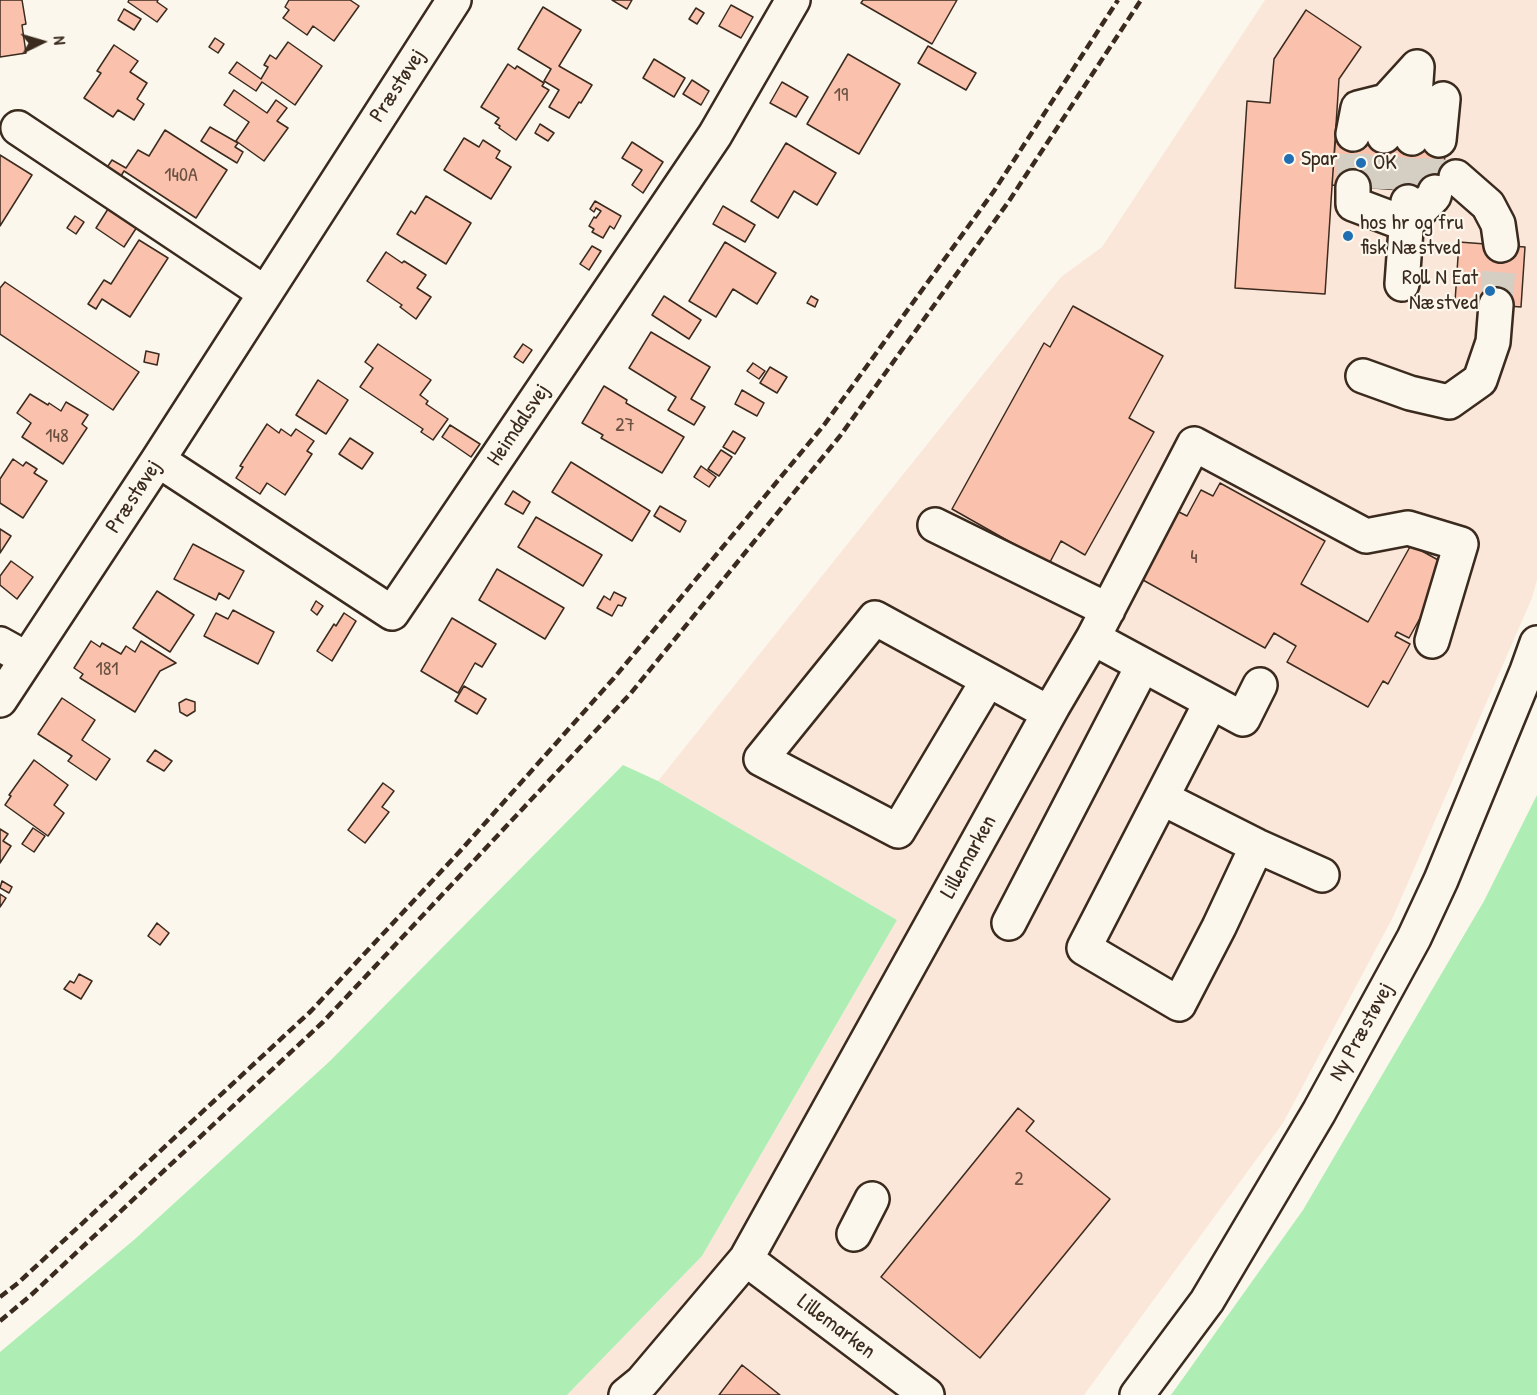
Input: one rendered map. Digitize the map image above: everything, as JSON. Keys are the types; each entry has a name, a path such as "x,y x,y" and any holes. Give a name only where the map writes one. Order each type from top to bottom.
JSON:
{"street":[{"name":"Præstøvej","path":"0,700 14,652 158,460 454,0"},
{"name":"Heimdalsvej","path":"158,460 392,613 715,135 793,0"},
{"path":"1417,66 1397,137 1386,101 1417,66"},
{"path":"1397,137 1443,99"},
{"path":"18,128 265,293"},
{"path":"1402,284 1403,196 1488,205 1498,224 1501,245"},
{"path":"1363,376 1410,393 1449,402 1480,380 1493,342 1496,305"},
{"name":"Lillemarken","path":"626,1395 642,1382 746,1259 1100,624 1194,444 1366,536 1408,528 1461,544 1432,641"},
{"path":"935,525 1100,624 1143,665 1243,719 1260,685"},
{"path":"988,680 898,831 761,759 874,618 1049,713"},
{"name":"Ny Præstøvej","path":"1137,1395 1207,1301 1319,1112 1414,938 1441,880 1537,643"},
{"path":"1009,923 1143,665"},
{"path":"1211,702 1084,948 1179,1004 1257,846"},
{"path":"1162,798 1257,846 1322,875"},
{"path":"854,1234 872,1199"},
{"name":"Lillemarken","path":"746,1259 927,1395"}],"shaded area":[{"path":"1265,0 1537,0 1537,580 1532,598 1393,917 1283,1123 1084,1395 567,1395 702,1256 897,920 658,781 1061,277 1102,247"}],"green space":[{"path":"623,765 658,781 897,920 702,1256 567,1395 0,1395 0,1352 135,1239 330,1061"},
{"path":"1537,795 1537,1395 1171,1395 1303,1210 1484,901"}],"building":[{"path":"0,0 22,0 26,24 22,25 26,53 0,57"},
{"path":"129,0 158,0 157,2 167,9 157,22 128,2"},
{"path":"289,0 350,0 359,6 334,41 313,26 307,35 283,18 289,10 285,7"},
{"path":"612,0 632,0 627,9"},
{"path":"863,0 957,0 932,44 861,3"},
{"path":"731,5 753,17 741,38 719,26"},
{"path":"543,7 581,30 559,66 592,85 569,118 549,107 559,90 544,81 551,69 518,49"},
{"path":"696,8 704,13 697,24 689,19"},
{"path":"124,9 141,19 134,30 118,20"},
{"name":"Spar","path":"1306,10 1361,47 1339,79 1325,294 1235,288 1247,101 1270,103 1274,59"},
{"path":"215,38 224,44 218,53 209,47"},
{"path":"288,42 322,66 295,105 262,82 256,91 229,73 237,62 261,79 268,67 264,65 270,55 276,59"},
{"path":"114,45 138,61 130,72 147,83 137,99 144,104 134,120 118,110 113,117 84,98 101,73 97,71"},
{"path":"928,46 976,73 966,90 918,63"},
{"path":"848,54 900,84 859,154 807,124"},
{"path":"654,59 685,78 674,97 643,78"},
{"path":"508,64 515,69 517,66 544,83 542,86 549,90 516,140 495,123 499,118 481,107"},
{"path":"692,80 709,91 701,105 683,94"},
{"path":"782,82 808,97 796,117 770,103"},
{"path":"234,90 267,113 276,100 287,108 277,121 288,128 264,161 236,141 249,122 224,105"},
{"path":"540,124 554,133 548,141 535,133"},
{"path":"210,127 238,143 235,147 243,152 237,163 201,141"},
{"path":"165,130 227,170 196,218 124,171 118,181 104,172 112,160 126,168 138,150 149,156"},
{"path":"1336,133 1446,141 1442,193 1332,185"},
{"path":"464,138 479,147 483,140 500,151 496,158 511,167 491,199 444,170"},
{"path":"632,142 663,162 643,193 632,185 642,170 622,158"},
{"path":"786,143 836,173 817,205 794,191 778,218 751,201"},
{"path":"0,155 32,175 0,226"},
{"path":"426,196 471,223 446,264 397,234 411,211 415,214"},
{"path":"595,201 621,216 614,229 610,226 603,238 592,232 594,229 589,226 601,211 596,208 594,212 590,209"},
{"path":"723,206 755,225 745,242 713,224"},
{"path":"108,209 137,227 124,247 96,228"},
{"path":"75,216 84,222 76,234 67,228"},
{"path":"139,240 168,258 130,317 102,299 96,309 88,304 104,280 111,284"},
{"path":"725,242 776,273 757,304 733,289 716,317 689,301"},
{"path":"1459,242 1525,247 1521,307 1455,302"},
{"path":"592,246 601,251 589,270 580,264"},
{"path":"386,252 426,275 417,288 431,297 416,319 400,307 402,305 367,281"},
{"path":"5,282 139,372 113,410 0,334 0,288"},
{"path":"664,296 701,320 689,339 652,315"},
{"path":"811,296 818,300 815,307 807,303"},
{"path":"1073,306 1163,356 1129,418 1154,432 1085,555 1061,541 1049,564 952,509 1044,343 1050,347"},
{"path":"651,332 710,367 691,399 705,407 694,425 668,410 676,397 629,368"},
{"path":"378,344 431,380 420,395 428,401 426,404 448,419 433,440 421,432 423,429 360,387 373,368 365,362"},
{"path":"523,344 532,350 523,363 514,357"},
{"path":"146,351 159,354 157,365 144,362"},
{"path":"753,363 765,371 759,379 747,371"},
{"path":"770,367 787,377 777,393 760,383"},
{"path":"318,380 348,400 326,434 296,415"},
{"path":"604,386 627,400 626,403 684,437 662,473 601,438 603,435 582,423"},
{"path":"742,390 764,403 757,416 735,404"},
{"path":"30,394 61,411 66,402 88,415 82,424 87,428 63,464 22,437 31,423 17,413"},
{"path":"267,424 279,433 281,429 291,436 296,429 314,441 307,451 312,454 285,495 267,483 260,494 236,478 243,467 240,466"},
{"path":"450,425 480,444 471,457 442,437"},
{"path":"733,431 745,438 735,454 723,447"},
{"path":"350,438 373,453 362,469 339,454"},
{"path":"721,450 732,457 719,476 708,469"},
{"path":"13,459 23,466 26,462 37,469 34,473 47,481 23,518 0,503 0,479"},
{"path":"571,462 650,511 632,541 552,492"},
{"path":"701,466 716,477 709,487 694,477"},
{"path":"1220,483 1325,541 1301,584 1368,622 1411,545 1449,566 1409,638 1397,632 1395,636 1410,644 1388,684 1383,681 1368,707 1287,662 1296,646 1274,633 1265,648 1134,575 1171,508 1187,516 1201,490 1213,496"},
{"path":"513,491 530,502 523,514 505,504"},
{"path":"660,506 686,521 680,532 654,516"},
{"path":"536,517 602,555 583,586 518,547"},
{"path":"0,529 11,536 0,553"},
{"path":"193,544 244,571 229,599 219,593 216,600 174,579"},
{"path":"11,561 33,577 17,599 0,585 0,576"},
{"path":"497,569 564,608 545,639 479,600"},
{"path":"157,591 194,615 170,652 133,628"},
{"path":"614,592 626,598 622,606 618,605 612,616 597,608 604,596 610,600"},
{"path":"316,601 323,606 317,615 311,610"},
{"path":"233,610 274,632 258,664 204,636 216,613 228,619"},
{"path":"344,613 356,621 332,661 317,651"},
{"path":"452,618 496,644 482,667 475,663 458,693 421,671"},
{"path":"91,641 100,647 102,643 121,654 126,646 135,652 141,641 176,663 160,671 135,712 80,678 83,674 74,668"},
{"path":"464,686 486,699 477,714 455,701"},
{"path":"62,698 95,720 82,740 110,759 96,780 68,761 72,756 38,734"},
{"path":"186,699 195,702 195,711 187,716 180,712 179,703"},
{"path":"155,750 172,761 164,771 147,761"},
{"path":"34,760 68,785 54,805 64,813 48,836 5,805 11,796 9,795"},
{"path":"383,783 394,791 382,807 389,812 365,843 348,830"},
{"path":"33,828 45,836 34,852 22,844"},
{"path":"0,829 8,834 3,841 11,846 0,863"},
{"path":"2,881 12,887 9,893 0,888"},
{"path":"0,894 6,898 0,907"},
{"path":"157,923 169,933 160,945 148,936"},
{"path":"79,974 92,981 81,999 64,989 70,981 74,983"},
{"path":"1018,1108 1034,1121 1026,1131 1110,1199 980,1358 881,1277"},
{"path":"742,1365 780,1395 719,1395"}],"tunnel":[{"path":"1353,134 1353,187"},
{"path":"1382,189 1384,136"},
{"path":"1408,191 1412,138"},
{"path":"1435,192 1439,140"},
{"path":"1496,305 1501,245"}],"railway":[{"path":"0,1297 18,1283 311,1011 462,849 614,678 824,425 994,191 1118,0"},
{"path":"0,1321 30,1296 323,1022 631,693 840,436 1009,201 1141,0"}],"place":[{"name":"Spar","path":"1289,159"},
{"name":"OK","path":"1361,163"},
{"name":"hos hr og fru fisk Næstved","path":"1348,236"},
{"name":"Roll N Eat Næstved","path":"1490,291"}]}
